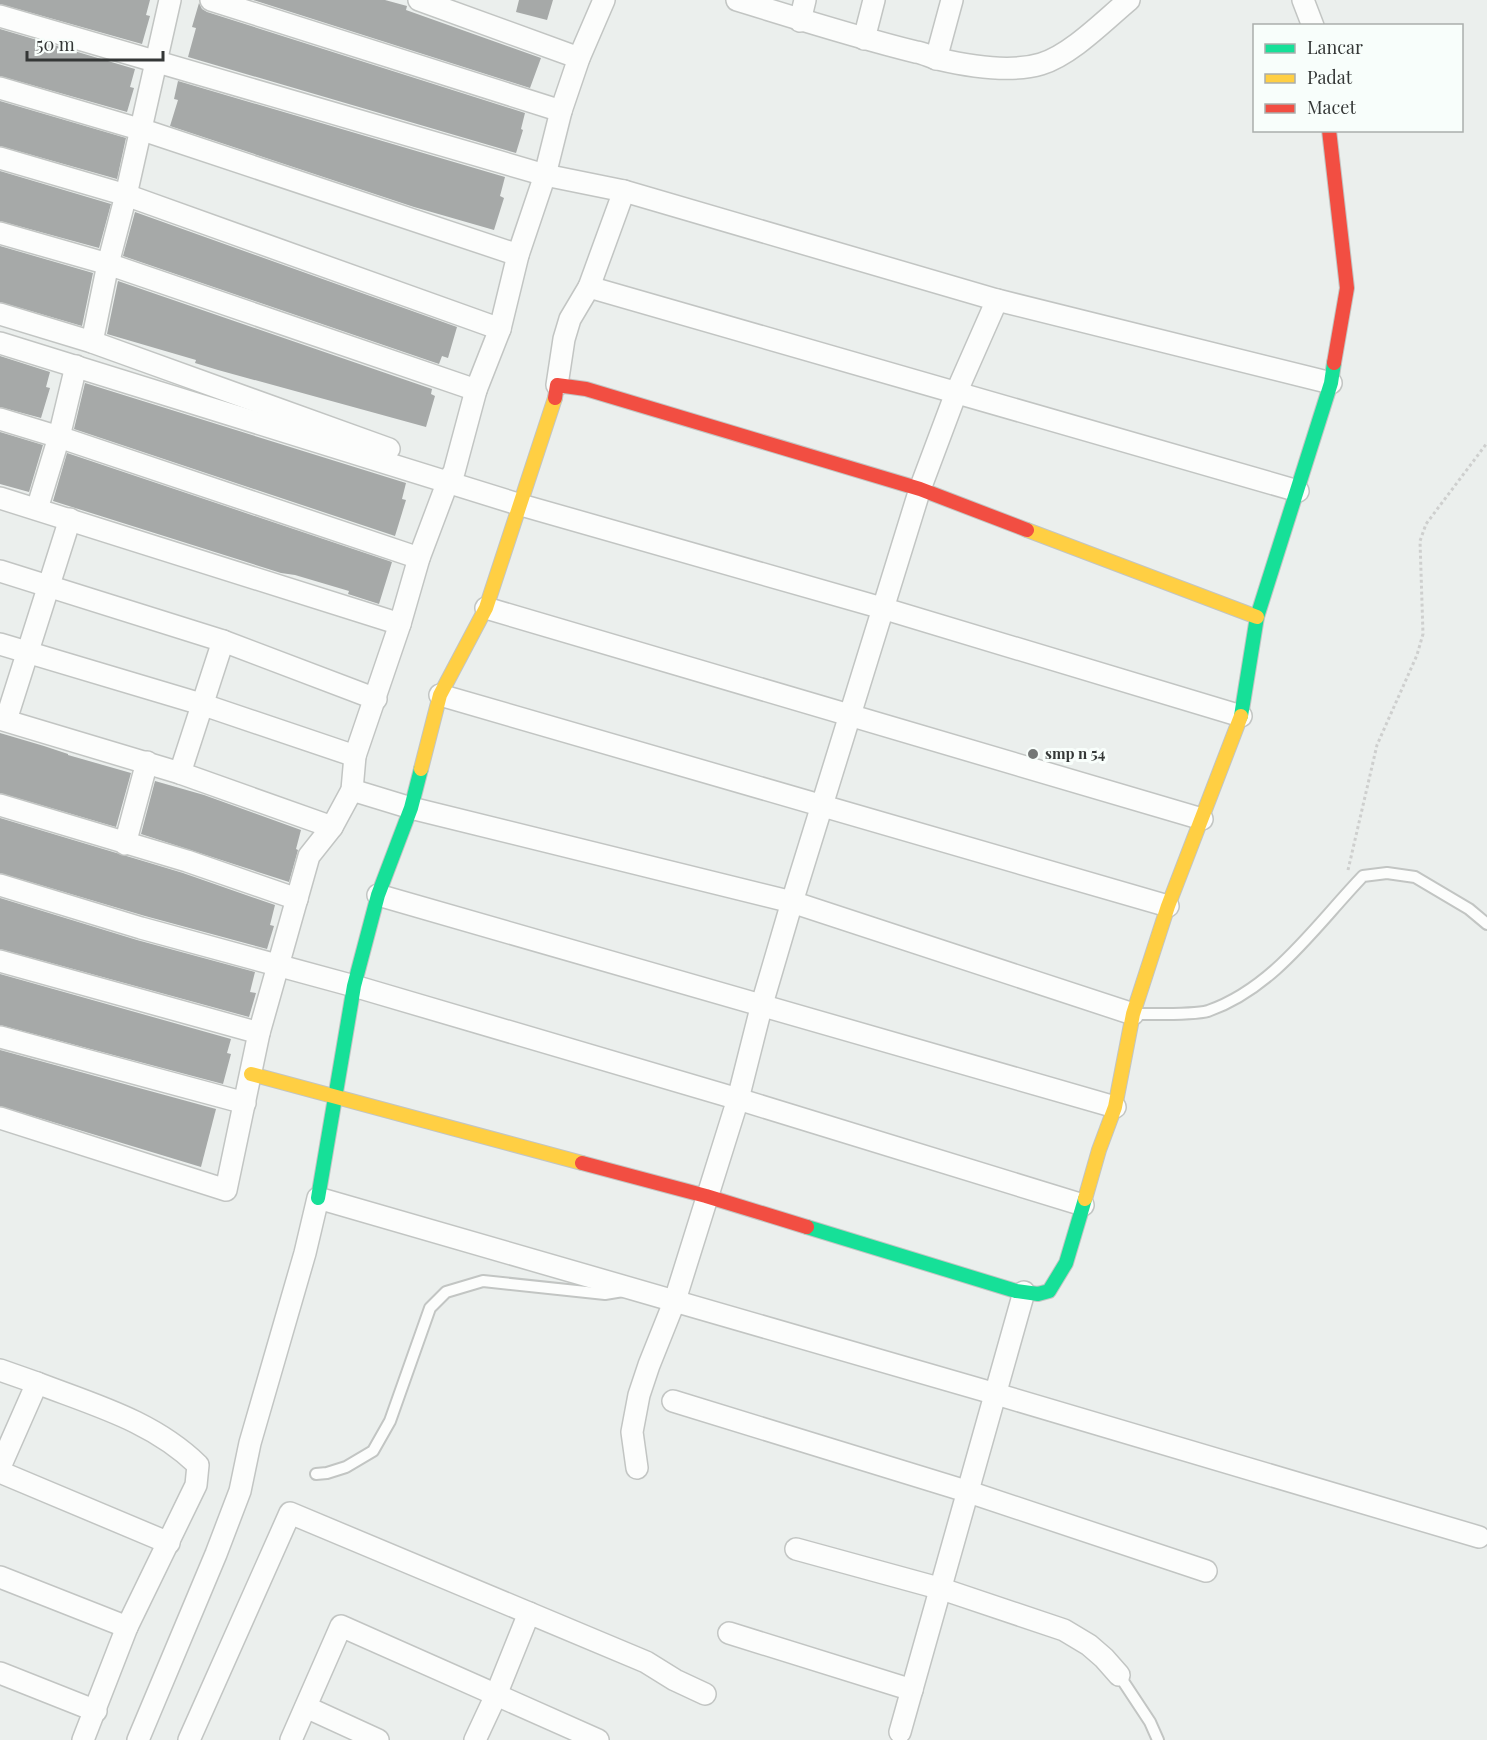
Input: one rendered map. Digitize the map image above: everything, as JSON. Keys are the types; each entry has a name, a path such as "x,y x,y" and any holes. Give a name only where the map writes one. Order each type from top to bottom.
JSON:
{"street":[{"path":"92,342 170,0"},
{"path":"211,0 561,111"},
{"path":"419,0 579,58"},
{"path":"0,1118 226,1190 259,1034 309,856 332,827 352,790 355,756 376,699 419,558 451,476 476,390 500,329 518,255 545,175 561,111 579,58 604,0"},
{"path":"737,0 800,21 920,52 936,59 1005,69 1043,63 1062,55 1129,0"},
{"path":"800,21 805,0"},
{"path":"864,39 874,0"},
{"path":"936,59 952,0"},
{"path":"1303,0 1312,24"},
{"path":"0,16 545,175 624,191 998,300 1331,383"},
{"path":"0,88 140,130 518,255"},
{"path":"251,1074 706,1196 1024,1292 1038,1294 1049,1291 1066,1263 1115,1107 1133,1014 1168,906 1241,716 1257,617 1331,383 1347,288 1329,132"},
{"path":"0,158 126,195 500,329"},
{"path":"138,1740 240,1491 249,1443 305,1253 318,1198 354,986 378,895 411,808 440,694 486,608 555,401 564,339 570,319 589,287 624,191"},
{"path":"0,233 108,264 476,390"},
{"path":"589,287 1298,491"},
{"path":"637,1468 632,1432 639,1395 675,1300 738,1099 762,1004 882,608 920,489 956,393 998,300"},
{"path":"0,314 92,342 451,476 521,505 882,608 1241,716"},
{"path":"0,343 451,476"},
{"path":"37,509 59,437 76,366"},
{"path":"557,385 586,389 920,489 1257,617"},
{"path":"0,419 419,558"},
{"path":"0,498 400,624"},
{"path":"70,519 3,719 147,762 332,827"},
{"path":"0,571 223,641 376,699"},
{"path":"486,608 1202,819"},
{"path":"180,773 223,641"},
{"path":"0,644 201,705 355,756"},
{"path":"440,694 1168,906"},
{"path":"125,844 147,762"},
{"path":"352,790 411,808 792,902 1133,1014"},
{"path":"0,805 186,861 297,898"},
{"path":"0,885 738,1099 1083,1205"},
{"path":"378,895 1115,1107"},
{"path":"0,961 259,1034"},
{"path":"0,1036 245,1103"},
{"path":"318,1198 364,1213 639,1289 1479,1538"},
{"path":"900,1732 1024,1292"},
{"path":"0,1370 132,1419 179,1447 198,1465 196,1485 127,1627 83,1740"},
{"path":"0,1467 37,1383"},
{"path":"673,1401 969,1492 1206,1571"},
{"path":"0,1472 169,1543"},
{"path":"189,1740 290,1513 646,1662 675,1680 705,1694"},
{"path":"796,1549 942,1589 1064,1630 1097,1651 1119,1676"},
{"path":"0,1577 127,1627"},
{"path":"475,1740 529,1613"},
{"path":"291,1740 341,1626 598,1740"},
{"path":"729,1633 912,1690"},
{"path":"0,1673 96,1711"},
{"path":"306,1707 378,1740"}],"lane":[{"path":"1133,1014 1206,1011 1248,991 1293,954 1363,876 1387,873 1415,878 1469,909 1487,924"},
{"path":"316,1474 346,1467 373,1451 390,1421 430,1308 446,1292 483,1281 605,1294 639,1289"},
{"path":"1119,1676 1150,1722 1158,1740"}],"path":[{"path":"1342,898 1377,745 1417,655 1423,634 1420,541 1426,524 1487,443"}],"building":[{"path":"0,0 150,0 146,15 150,16 142,44 0,4"},
{"path":"253,0 385,0 407,6 406,10 541,58 530,88"},
{"path":"519,0 553,0 547,20 516,12"},
{"path":"199,3 207,12 525,113 516,153 188,57 196,28 192,27"},
{"path":"0,29 135,69 130,87 134,88 127,112 0,76"},
{"path":"178,81 505,177 500,196 504,198 494,230 414,207 170,126 178,100 174,99"},
{"path":"0,101 126,138 117,179 0,146"},
{"path":"0,171 111,204 99,248 0,221"},
{"path":"135,212 457,327 448,358 442,356 439,364 123,256"},
{"path":"0,246 93,273 82,326 0,302"},
{"path":"118,281 432,389 431,394 435,396 426,427 218,370 195,363 196,360 107,334"},
{"path":"0,356 50,372 46,387 50,388 41,418 0,407"},
{"path":"85,383 406,483 402,499 406,500 395,536 74,429"},
{"path":"0,432 43,445 29,492 0,484"},
{"path":"67,453 392,562 379,604 348,594 349,591 281,573 53,501"},
{"path":"0,733 131,773 116,827 0,793"},
{"path":"155,781 204,795 301,830 289,882 141,834"},
{"path":"0,818 183,873 275,905 270,925 274,926 267,949 0,873"},
{"path":"0,898 137,940 255,972 250,992 256,993 249,1017 0,949"},
{"path":"0,974 231,1039 227,1053 231,1054 223,1084 0,1025"},
{"path":"0,1050 216,1109 201,1167 0,1106"}],"traffic: fast":[{"path":"1241,716 1257,617 1331,383 1334,363"},
{"path":"318,1198 354,986 378,895 411,808 421,769"},
{"path":"807,1227 1016,1291 1038,1294 1049,1291 1066,1263 1085,1199"}],"traffic: slow":[{"path":"421,769 440,695 486,608 555,398"},
{"path":"1027,530 1257,617"},
{"path":"1085,1199 1099,1150 1115,1107 1133,1014 1168,906 1241,716"},
{"path":"251,1074 582,1163"}],"traffic: jam":[{"path":"1329,132 1347,288 1334,363"},
{"path":"555,398 557,385 586,389 920,489 1027,530"},
{"path":"582,1163 706,1196 807,1227"}],"place":[{"name":"smp n 54","path":"1033,754"}]}
